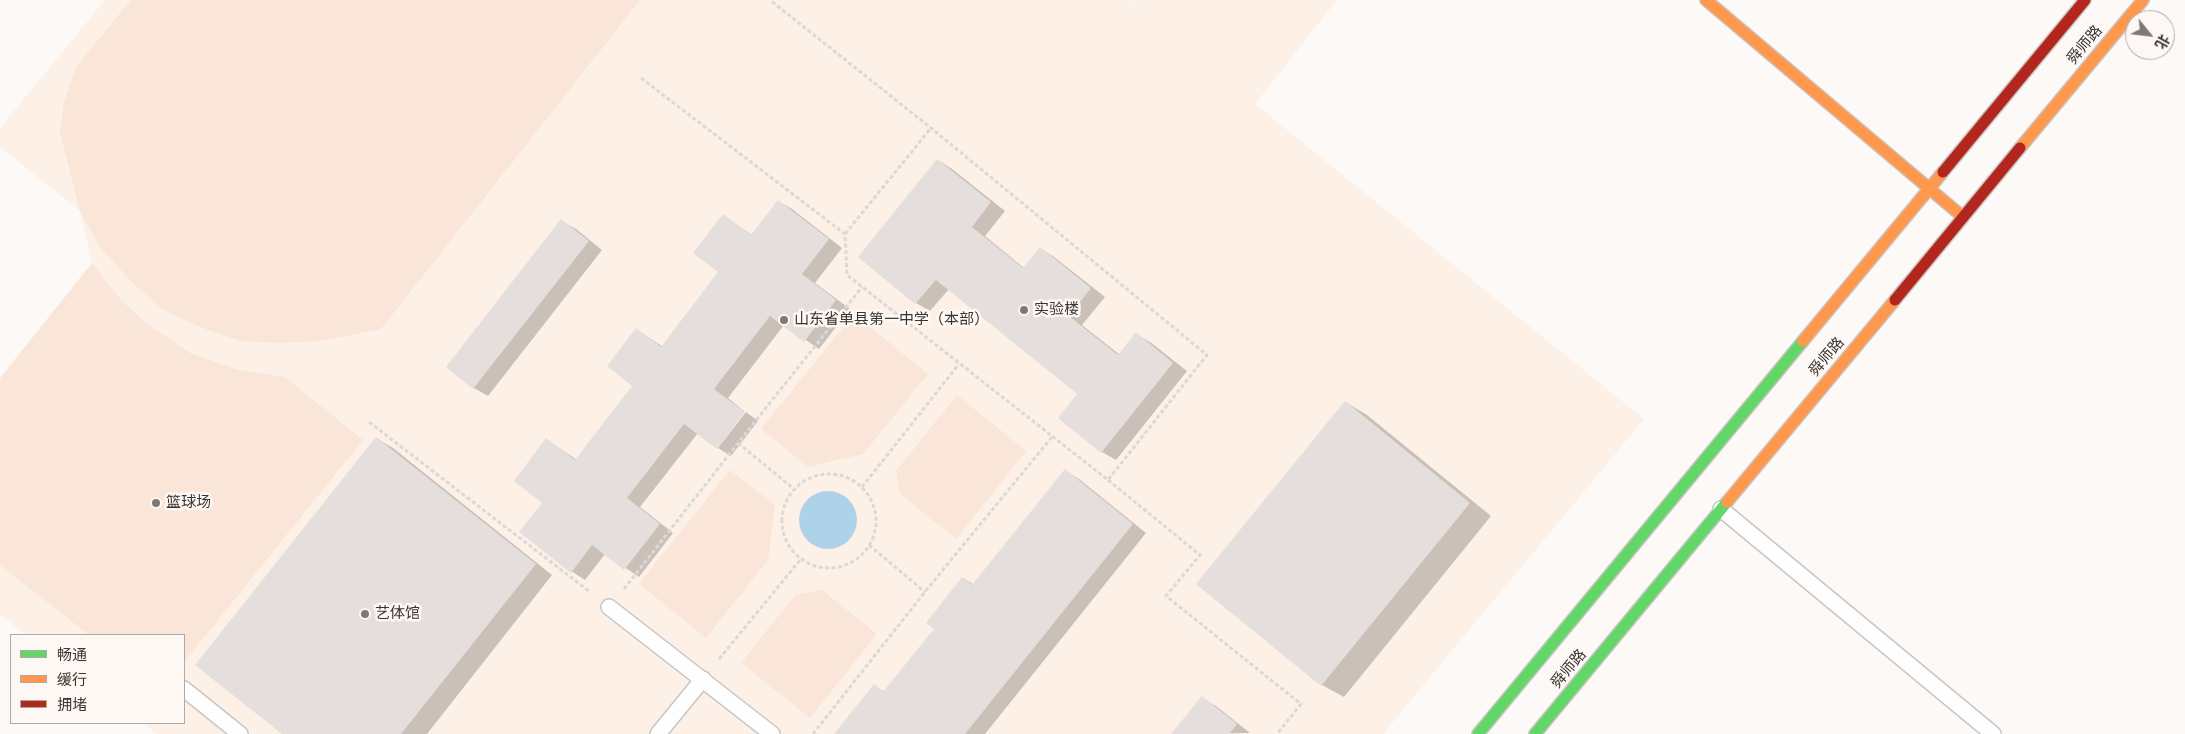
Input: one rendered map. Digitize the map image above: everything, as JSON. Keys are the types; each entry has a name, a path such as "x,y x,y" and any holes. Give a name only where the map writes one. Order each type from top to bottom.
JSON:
{"main road":[{"path":"1706,0 1963,217"},
{"name":"舜师路","path":"1478,734 2085,0"},
{"name":"舜师路","path":"1535,734 2143,0"}],"lane":[{"path":"1721,508 1993,734"},
{"path":"609,607 772,734"},
{"path":"658,734 702,679"},
{"path":"185,690 240,734"}],"path":[{"path":"770,0 931,128 1207,355 1108,480"},
{"path":"641,78 845,234"},
{"path":"931,128 845,234 847,275 1108,480 1200,555 1166,596 1301,704 1277,734"},
{"path":"369,422 609,607 862,287"},
{"path":"862,487 959,364"},
{"path":"813,734 925,592 1052,437"},
{"path":"738,442 794,489"},
{"path":"833,474 848,477 862,487 871,500 876,516 876,530 860,556 847,564 832,568 817,566 801,559 792,551 784,538 781,523 783,507 794,489 802,482 817,475 833,474"},
{"path":"868,545 925,592"},
{"path":"702,679 801,559"}],"shaded area":[{"name":"山东省单县第一中学（本部）","path":"105,0 1133,0 1136,2 1138,0 1337,0 1255,104 1644,419 1383,734 157,734 143,724 185,724 185,634 26,634 0,615 0,377 92,263 80,211 0,147 0,128"},
{"path":"131,0 640,0 381,329 322,341 278,343 241,341 200,327 164,310 134,284 102,250 80,211 60,133 64,102 76,67"},
{"name":"篮球场","path":"92,263 121,300 146,323 190,353 238,370 285,377 363,440 185,661 185,634 88,634 0,565 0,379"},
{"path":"854,314 928,374 863,454 808,467 761,429"},
{"path":"957,395 1026,451 956,539 900,494 896,471"},
{"path":"730,470 775,505 768,560 706,638 639,584"},
{"path":"822,590 877,634 810,718 741,663 795,595"}],"water":[{"path":"822,491 834,491 849,499 857,514 857,526 849,541 834,549 822,549 807,541 799,526 799,514 807,499"}],"building":[{"name":"实验楼","path":"937,159 991,202 972,227 1023,268 1040,247 1091,288 1069,316 1118,355 1136,332 1173,363 1101,453 1058,418 1077,394 936,280 915,304 858,257"},
{"path":"778,200 829,239 802,274 836,300 804,342 770,316 714,389 745,412 717,449 684,424 627,498 660,524 624,570 592,545 571,573 519,532 542,503 514,481 546,438 575,460 632,386 607,366 636,328 661,347 718,272 693,253 723,214 751,235"},
{"path":"561,219 589,241 473,389 446,367"},
{"path":"1345,401 1470,503 1321,686 1196,584"},
{"name":"艺体馆","path":"376,437 536,564 401,734 282,734 195,665"},
{"path":"1065,469 1133,524 965,734 834,734 874,684 883,692 934,629 926,623 962,577 972,585"},
{"path":"1202,696 1237,724 1229,734 1171,734"}],"traffic: fast":[{"path":"1478,734 1803,341"},
{"path":"1535,734 1727,502"}],"traffic: slow":[{"path":"1706,0 1963,217"},
{"path":"2020,148 2143,0"},
{"path":"1803,341 1943,172"},
{"path":"1727,502 1895,300"}],"traffic: jam":[{"path":"1943,172 2085,0"},
{"path":"1895,300 2020,148"}],"place":[{"name":"实验楼","path":"1024,310"},
{"name":"山东省单县第一中学（本部）","path":"784,320"},
{"name":"篮球场","path":"156,503"},
{"name":"艺体馆","path":"365,614"}]}
